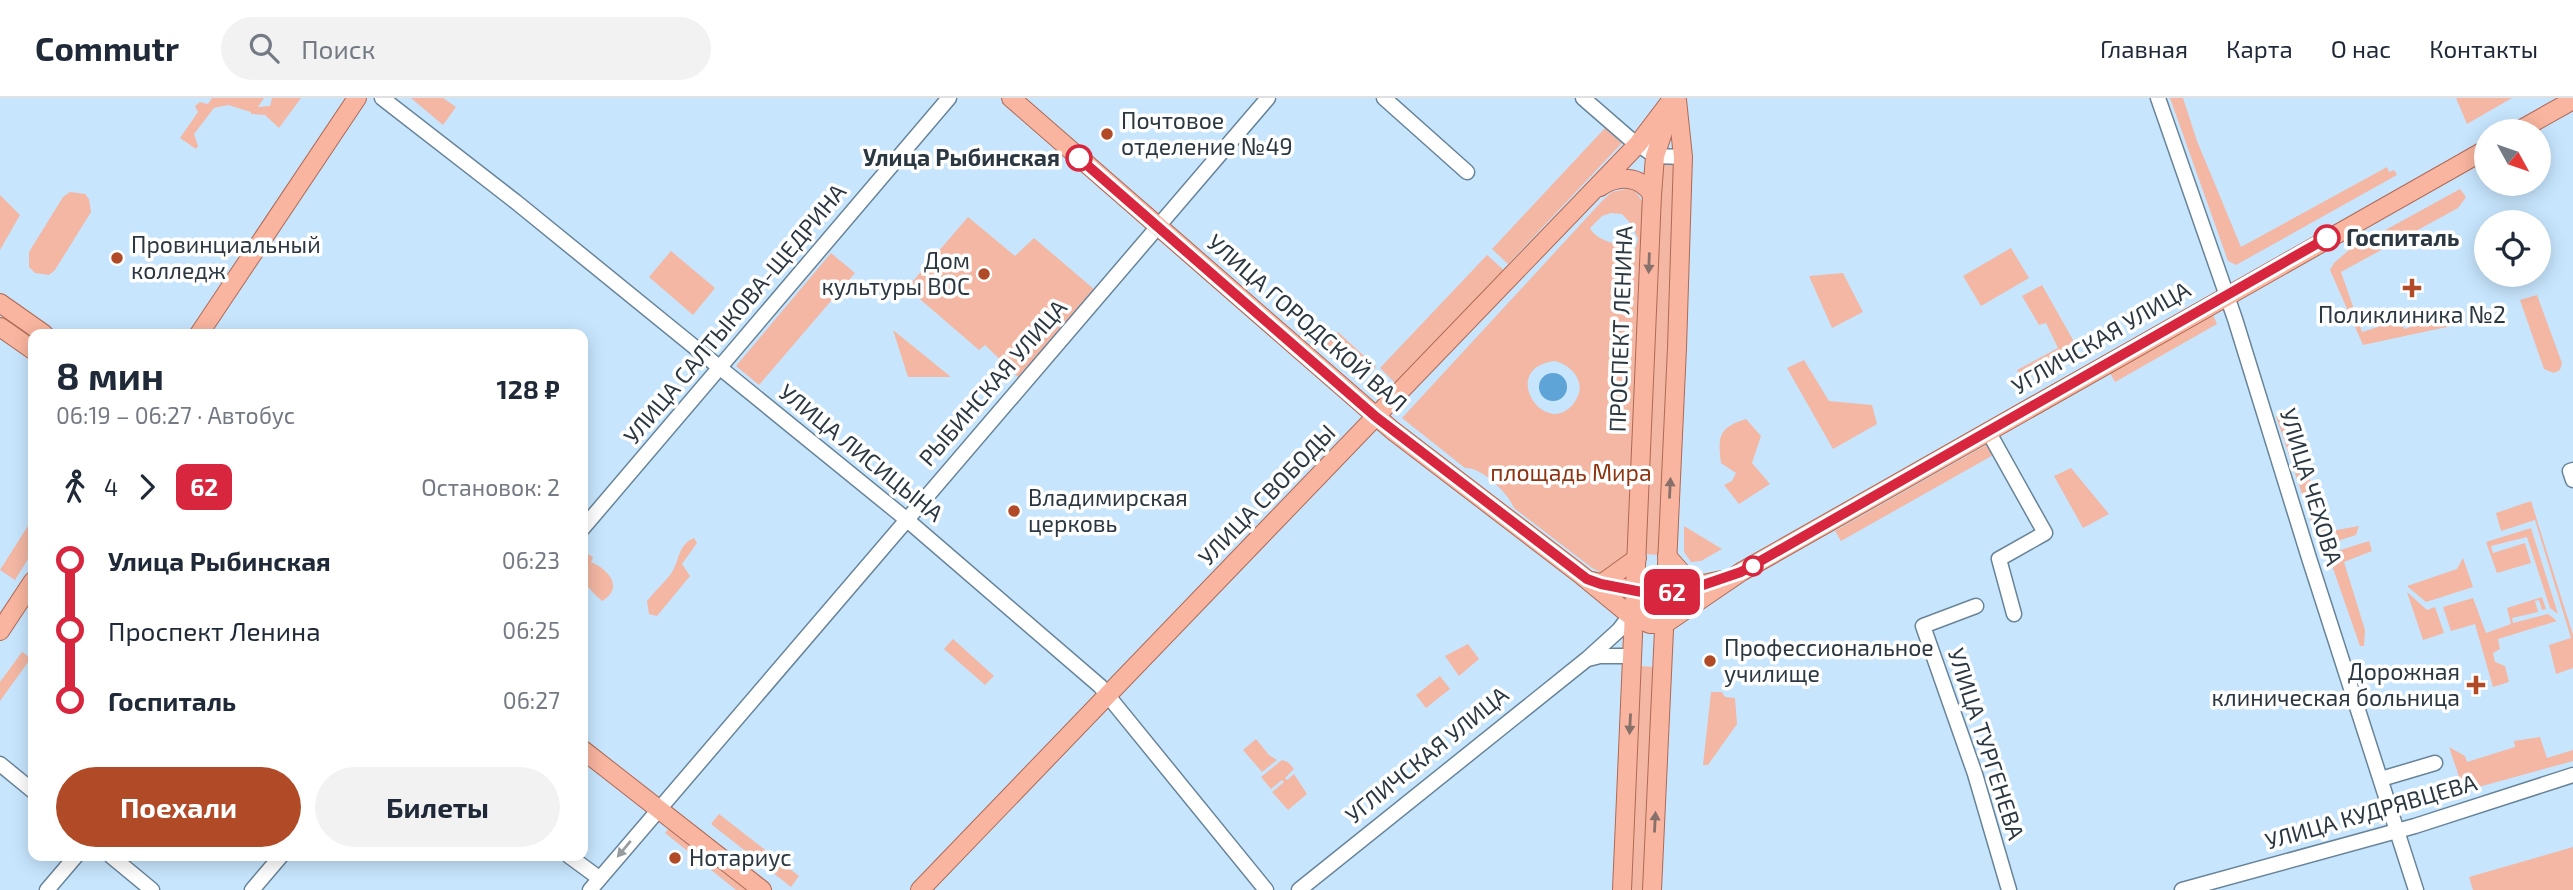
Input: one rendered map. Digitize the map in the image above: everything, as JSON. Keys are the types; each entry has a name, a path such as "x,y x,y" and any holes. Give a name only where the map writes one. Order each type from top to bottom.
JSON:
{"main road":[{"path":"202,329 357,98"},
{"name":"УЛИЦА ГОРОДСКОЙ ВАЛ","path":"1011,98 1376,417 1580,574 1604,591 1646,610"},
{"name":"УЛИЦА СВОБОДЫ","path":"920,890 1638,145 1675,98"},
{"name":"ПРОСПЕКТ ЛЕНИНА","path":"1652,890 1646,610 1636,558 1651,195 1655,156 1675,98"},
{"name":"ПРОСПЕКТ ЛЕНИНА","path":"1622,890 1633,656 1646,610 1667,556 1683,157 1675,98"},
{"path":"2539,119 2573,100"},
{"name":"УГЛИЧСКАЯ УЛИЦА","path":"1646,610 1741,572 2474,156"},
{"path":"1591,192 1605,183 1625,178 1639,182 1651,195"},
{"path":"0,303 37,329"},
{"path":"0,327 28,347"},
{"path":"1667,556 1681,572 1703,585"},
{"path":"1636,558 1604,591 1646,610"},
{"name":"УГЛИЧСКАЯ УЛИЦА","path":"1646,610 1741,572"},
{"path":"0,631 28,589"},
{"path":"588,754 762,890"}],"street":[{"name":"УЛИЦА ЛИСИЦЫНА","path":"382,98 516,202 906,519 1109,695 1266,890"},
{"name":"УЛИЦА САЛТЫКОВА-ЩЕДРИНА","path":"588,522 949,98"},
{"name":"РЫБИНСКАЯ УЛИЦА","path":"595,884 1268,98"},
{"path":"1384,98 1467,172"},
{"path":"1583,98 1655,156 1683,157"},
{"name":"УЛИЦА ЧЕХОВА","path":"2158,98 2227,295 2306,552 2416,890"},
{"path":"1988,431 2045,533 1999,559 2014,614"},
{"name":"УЛИЦА ТУРГЕНЕВА","path":"1976,606 1923,626 1975,774 2009,890"},
{"name":"УГЛИЧСКАЯ УЛИЦА","path":"1299,890 1646,610"},
{"path":"1587,659 1633,656"},
{"path":"2381,779 2435,763"},
{"path":"0,764 28,787"},
{"name":"УЛИЦА КУДРЯВЦЕВА","path":"2182,890 2397,831 2573,775"},
{"path":"47,890 71,861"},
{"path":"117,861 152,890"},
{"path":"252,890 277,861"},
{"path":"574,861 595,884"}],"green space":[{"path":"212,98 264,98 258,107 270,106 272,98 301,98 279,128 265,115 251,114 228,105 214,108 194,134 198,146 196,149 180,138 198,112 195,106 200,102 208,104"},
{"path":"411,98 443,98 456,107 443,125"},
{"path":"2170,98 2183,98 2197,141 2241,247 2387,167 2389,172 2394,170 2397,175 2236,265 2228,261"},
{"path":"2456,98 2512,98 2474,119 2467,124"},
{"path":"1605,128 1622,143 1508,264 1492,249"},
{"path":"1664,160 1675,164 1662,555 1642,554 1659,167"},
{"name":"площадь Мира","path":"1627,189 1635,191 1645,205 1628,560 1606,575 1592,568 1514,508 1500,488 1486,476 1465,468 1402,418 1612,192","holes":["1622,214 1631,224 1638,239 1635,249 1604,240 1593,233 1590,228 1602,216","1555,361 1573,372 1580,390 1574,403 1562,412 1551,413 1540,408 1532,399 1528,387 1529,376 1538,366"]},
{"path":"2460,189 2466,197 2458,208 2341,272 2362,332 2397,321 2405,329 2450,314 2456,325 2363,345 2330,270 2334,263 2349,250"},
{"path":"70,192 85,194 89,199 91,212 55,270 49,275 35,273 29,267 29,252 63,197"},
{"path":"0,195 20,215 0,250"},
{"path":"968,217 1015,256 1034,238 1095,290 1020,379 985,345 979,350 907,288"},
{"path":"2011,248 2029,278 1981,306 1963,276"},
{"path":"671,251 715,288 693,315 649,277"},
{"path":"831,253 855,273 759,385 736,366"},
{"path":"1487,255 1506,272 1397,385 1380,368"},
{"path":"1843,273 1863,312 1832,328 1809,276"},
{"path":"2042,285 2077,347 2021,378 2017,370 2058,348 2046,323 2039,325 2022,296"},
{"path":"2537,295 2562,363 2560,370 2554,373 2544,369 2520,300"},
{"path":"2210,315 2217,324 2115,382 2109,371"},
{"path":"893,330 951,377 908,377"},
{"path":"1338,332 1376,367 1364,381 1324,347"},
{"path":"1804,360 1829,401 1872,405 1877,424 1833,449 1787,368"},
{"path":"2290,413 2326,532 2359,526 2356,535 2328,544 2317,539 2276,416"},
{"path":"1746,419 1761,436 1752,463 1770,484 1739,504 1724,485 1732,481 1736,473 1721,463 1720,440 1725,430"},
{"path":"1988,444 1995,454 1841,541 1835,531"},
{"path":"2071,468 2109,514 2083,528 2054,476"},
{"path":"2531,501 2573,635 2573,668 2556,674 2549,645 2571,638 2535,520 2501,531 2496,513"},
{"path":"28,526 28,559 15,580 0,570"},
{"path":"1684,526 1722,549 1701,561 1691,562 1684,552"},
{"path":"2531,528 2558,614 2550,608 2527,537 2491,546 2493,553 2525,543 2531,563 2497,573 2486,542"},
{"path":"694,538 697,543 682,564 690,576 657,616 649,614 647,601 670,575 684,545"},
{"path":"2369,541 2372,551 2344,562 2365,630 2364,646 2360,646 2328,554"},
{"path":"588,554 593,557 591,562 608,574 613,585 609,596 602,601 588,586"},
{"path":"2463,558 2473,587 2426,602 2407,586 2457,569"},
{"path":"2407,592 2427,610 2435,607 2444,633 2423,640"},
{"path":"2542,597 2546,609 2542,610 2539,600 2535,601 2538,612 2512,618 2513,623 2548,614 2557,621 2498,639 2500,649 2493,653 2495,662 2505,666 2509,682 2493,687 2475,624 2451,631 2443,607 2473,598 2486,633 2511,624 2507,608"},
{"path":"953,639 994,676 985,685 944,649"},
{"path":"1468,644 1479,659 1459,676 1445,656"},
{"path":"22,652 28,656 28,662 0,701 0,682"},
{"path":"1641,666 1653,667 1643,890 1630,890"},
{"path":"1440,676 1450,689 1426,708 1416,695"},
{"path":"1711,692 1722,692 1725,697 1735,698 1737,724 1708,765 1703,765"},
{"path":"2540,737 2547,758 2573,750 2573,761 2464,791 2449,747 2465,756 2467,762 2515,747 2514,741"},
{"path":"1256,739 1269,755 1277,760 1262,772 1243,750"},
{"path":"1282,760 1294,769 1285,778 1287,780 1294,774 1307,794 1288,810 1272,792 1284,782 1282,780 1271,789 1261,777"},
{"path":"719,814 799,876 791,887 711,824"},
{"path":"671,826 750,890 736,890 665,833"},
{"path":"2573,847 2573,890 2473,890 2469,877"}],"water":[{"path":"1553,373 1563,377 1567,387 1563,397 1553,401 1543,397 1539,387 1543,377"}],"bus line":[{"name":"62","path":"1079,158 1376,417 1580,574 1601,584 1652,594 1703,585 1741,572 2327,238"}],"place":[{"name":"Почтовое отделение №49","path":"1107,134"},
{"name":"Улица Рыбинская","path":"1079,158"},
{"name":"Госпиталь","path":"2327,238"},
{"name":"Провинциальный колледж","path":"117,258"},
{"name":"Дом культуры ВОС","path":"984,274"},
{"name":"Поликлиника №2","path":"2412,288"},
{"name":"Владимирская церковь","path":"1014,511"},
{"name":"Профессиональное училище","path":"1710,661"},
{"name":"Дорожная клиническая больница","path":"2476,685"},
{"name":"Нотариус","path":"675,858"}]}
